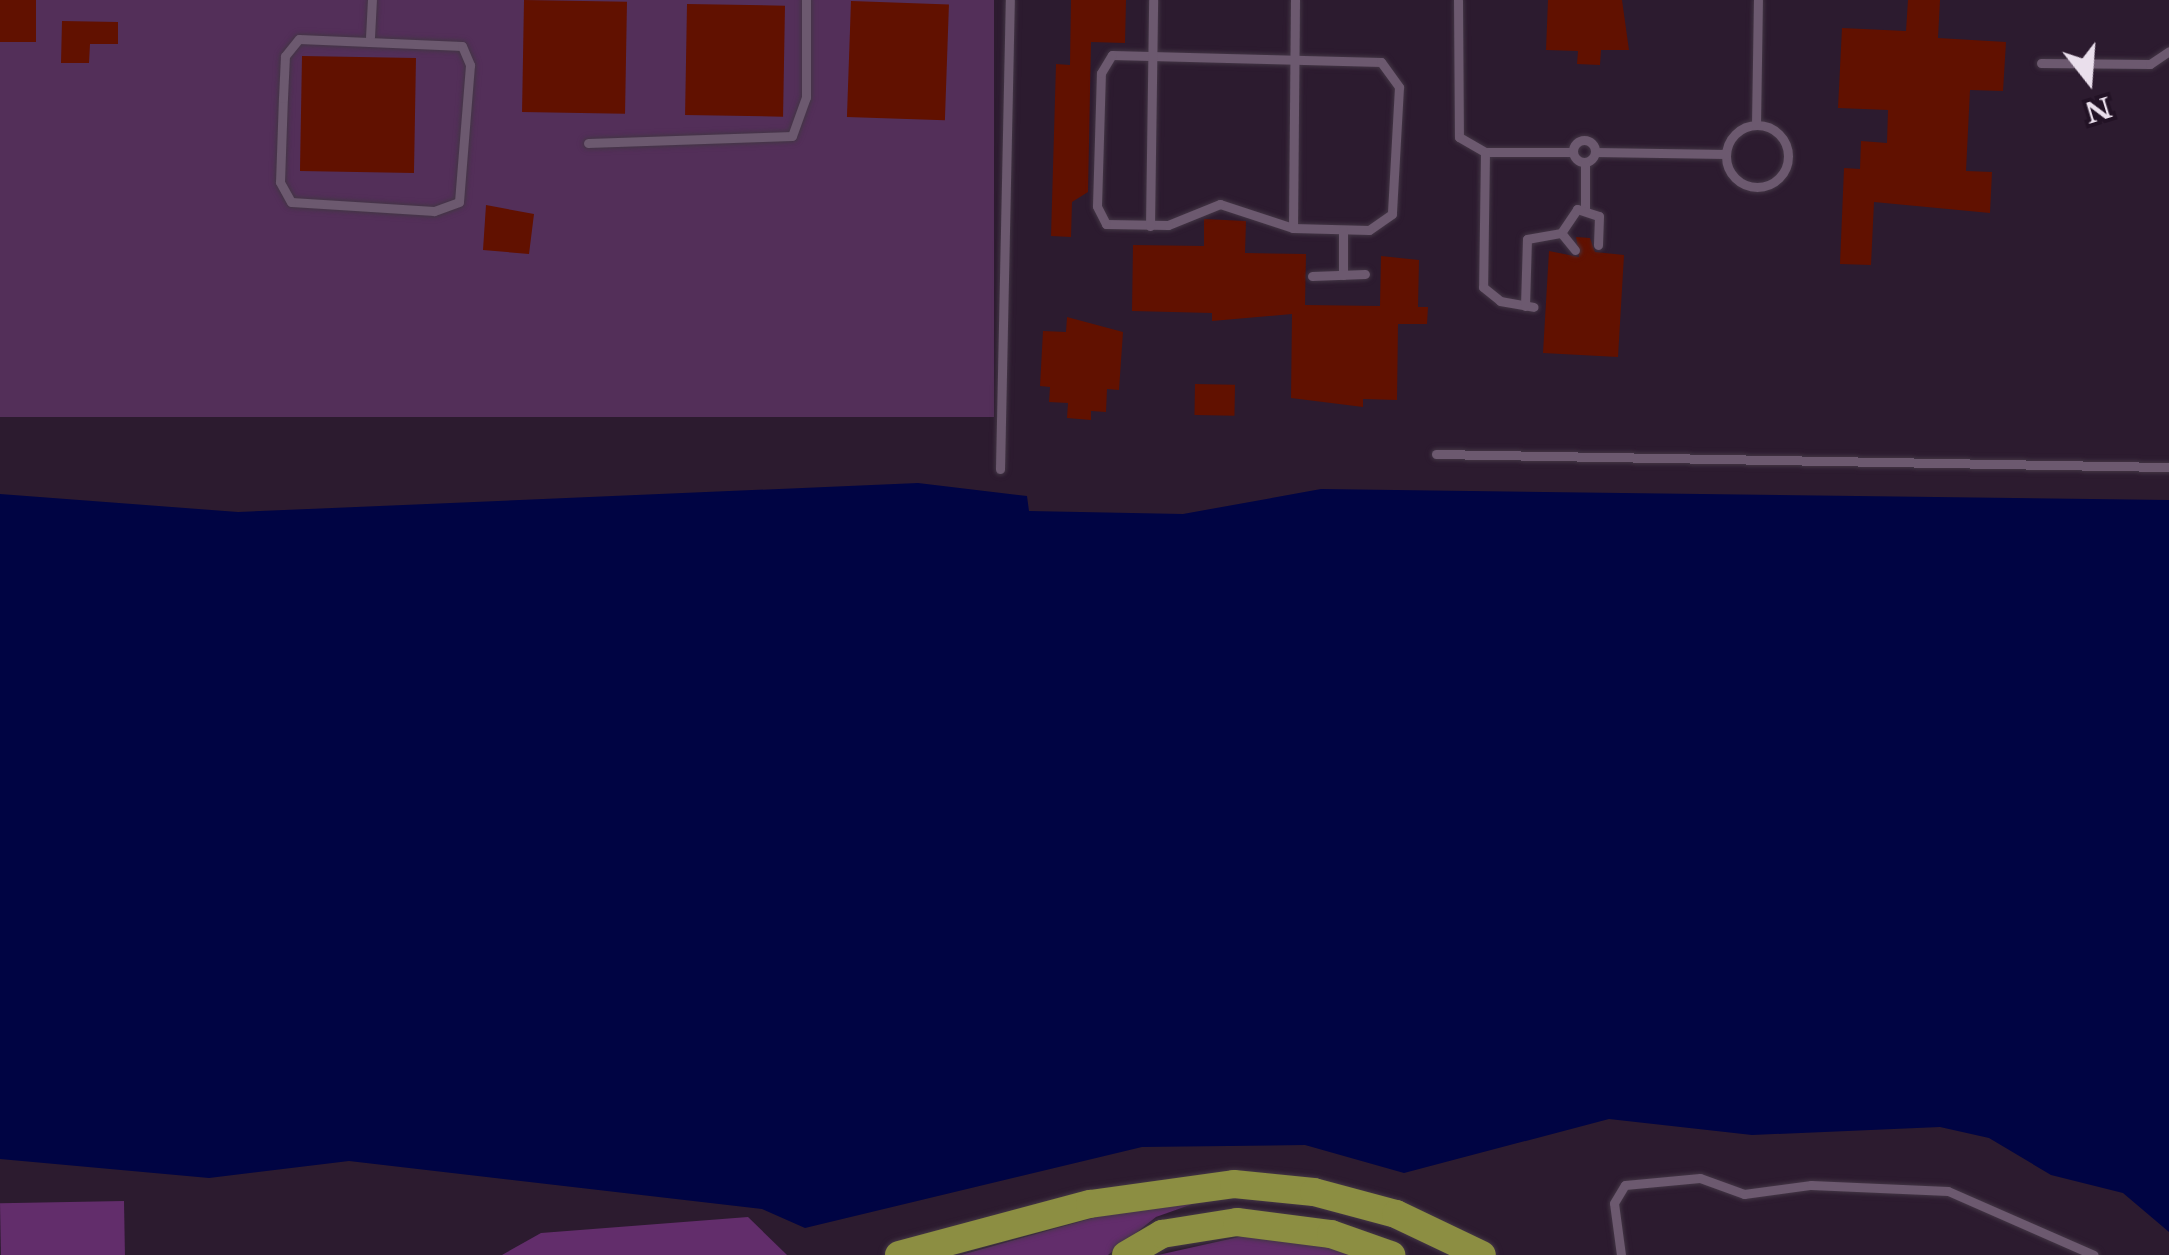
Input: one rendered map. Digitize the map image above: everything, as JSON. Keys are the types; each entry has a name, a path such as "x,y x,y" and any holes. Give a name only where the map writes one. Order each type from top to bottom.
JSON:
{"highway":[{"path":"898,1255 1090,1204 1234,1184 1314,1192 1396,1214 1482,1255"},
{"path":"1126,1255 1162,1234 1238,1222 1331,1234 1391,1255"}],"lane":[{"path":"370,37 372,0"},
{"path":"588,143 792,136 806,97 806,0"},
{"path":"1000,468 1010,0"},
{"path":"1150,226 1153,0"},
{"path":"1293,228 1295,0"},
{"path":"1458,0 1456,127 1466,146 1485,152 1574,152 1585,162"},
{"path":"1574,152 1583,140 1595,152 1726,154 1756,125 1758,0"},
{"path":"306,36 370,37 450,39 467,51 466,190 448,210 305,208 282,189 288,49 306,36"},
{"path":"2042,63 2150,64 2169,52"},
{"path":"1112,54 1294,54 1371,58 1399,86 1396,206 1378,226 1343,230 1293,228 1220,204 1150,226 1110,226 1097,206 1102,67 1112,54"},
{"path":"1726,154 1746,186 1783,174 1781,135 1756,125"},
{"path":"1485,152 1481,280 1493,298 1529,307 1528,239 1561,233"},
{"path":"1585,208 1585,162 1595,152"},
{"path":"1561,233 1564,218 1585,208"},
{"path":"1585,208 1603,223 1598,245"},
{"path":"1343,230 1343,275"},
{"path":"1561,233 1575,250"},
{"path":"1312,276 1365,274"},
{"path":"1436,454 2169,467"},
{"path":"1621,1255 1614,1202 1625,1185 1700,1178 1744,1194 1811,1185 1948,1192 2094,1255"}],"shaded area":[{"path":"0,0 994,0 994,417 0,417"},
{"path":"918,483 1027,496 1029,511 1183,514 1321,489 2169,500 2169,1232 2123,1193 2051,1175 1989,1138 1940,1127 1752,1135 1609,1119 1404,1173 1305,1145 1142,1147 805,1228 762,1209 349,1161 209,1178 0,1159 0,494 238,512"},
{"path":"1212,1197 1156,1217 1108,1255 961,1255 1125,1209"},
{"path":"124,1201 125,1255 1,1255 0,1203"},
{"path":"748,1217 787,1255 502,1255 541,1233"},
{"path":"1261,1232 1373,1255 1158,1255"}],"building":[{"path":"0,0 36,0 36,42 0,42"},
{"path":"524,0 627,2 625,114 522,112"},
{"path":"1071,0 1126,0 1125,43 1091,42 1088,192 1072,202 1071,237 1051,236 1056,64 1070,65"},
{"path":"1548,0 1622,0 1629,50 1601,50 1600,65 1577,64 1578,51 1546,50"},
{"path":"1908,0 1940,0 1938,38 2006,42 2003,91 1970,90 1966,171 1992,172 1990,213 1874,202 1871,265 1840,264 1844,168 1860,169 1861,141 1887,143 1888,110 1838,108 1842,28 1906,31"},
{"path":"851,1 949,4 945,120 847,117"},
{"path":"687,4 785,6 783,117 685,115"},
{"path":"62,21 118,22 118,44 90,44 89,63 61,63"},
{"path":"302,56 416,58 414,173 300,171"},
{"path":"486,205 534,214 529,254 483,250"},
{"path":"1204,219 1246,221 1245,253 1306,254 1305,305 1380,306 1381,256 1419,260 1418,307 1428,307 1427,324 1398,324 1397,400 1363,399 1363,407 1291,398 1292,314 1212,321 1212,313 1132,311 1133,245 1204,246"},
{"path":"1576,237 1590,238 1595,252 1624,255 1618,357 1543,353 1549,251 1579,257"},
{"path":"1067,317 1123,332 1119,390 1107,389 1106,412 1091,411 1091,420 1067,418 1068,403 1049,402 1050,387 1040,386 1043,331 1066,332"},
{"path":"1195,384 1235,385 1234,416 1194,415"}]}
